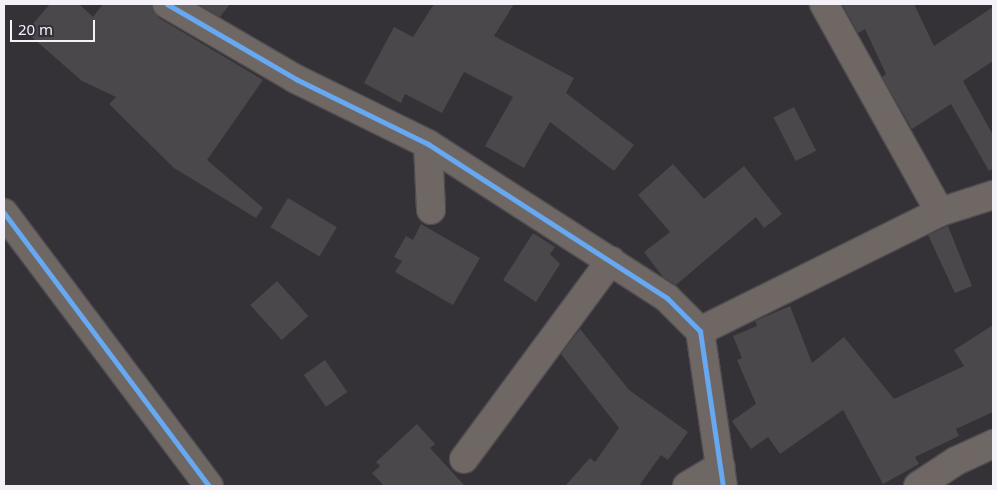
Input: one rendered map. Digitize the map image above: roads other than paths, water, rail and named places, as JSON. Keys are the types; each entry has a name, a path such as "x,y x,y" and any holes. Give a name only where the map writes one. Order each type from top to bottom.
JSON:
{"street":[{"path":"167,4 296,79 428,144 611,260 667,298 700,331 722,476 687,486"},
{"path":"824,4 940,212"},
{"path":"428,144 431,210"},
{"path":"700,331 940,212 993,195"},
{"path":"4,213 209,486"},
{"path":"464,459 611,260"},
{"path":"918,486 956,461 993,444"}]}
